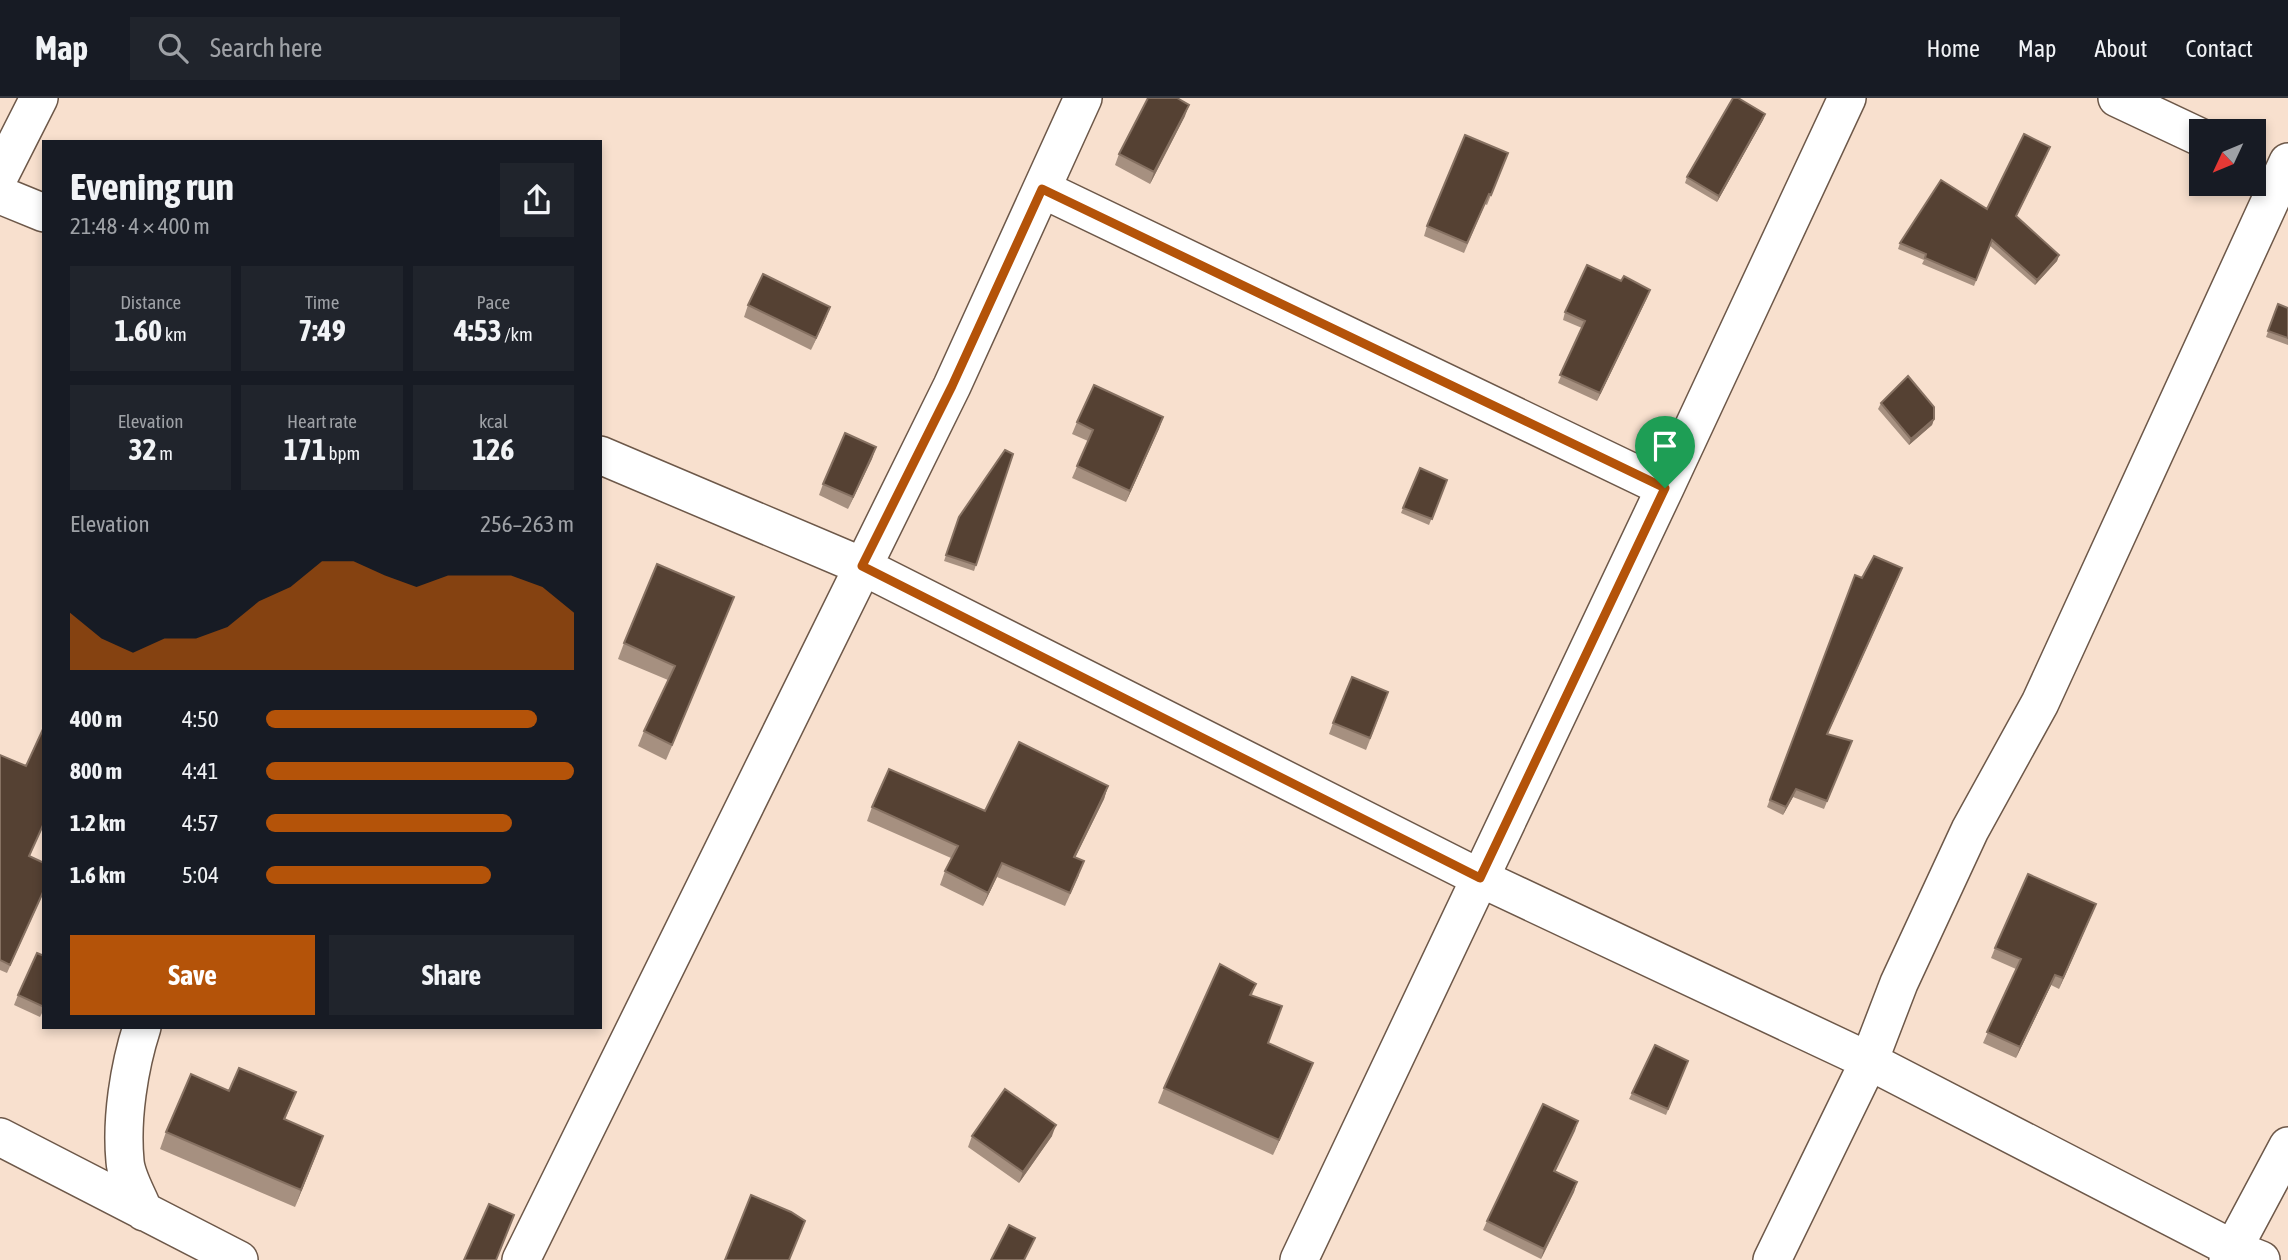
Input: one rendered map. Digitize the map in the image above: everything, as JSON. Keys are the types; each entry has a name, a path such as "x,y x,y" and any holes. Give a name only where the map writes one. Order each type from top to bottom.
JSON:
{"street":[{"path":"0,175 39,98"},
{"path":"521,1260 952,386 1083,98"},
{"path":"1299,1260 1847,98"},
{"path":"2117,98 2189,132"},
{"path":"1772,1260 1869,1061 1904,971 1970,830 2040,703 2278,169"},
{"path":"1042,189 1665,488"},
{"path":"0,195 42,212"},
{"path":"602,456 862,566 1480,878 1869,1061 2241,1256 2288,1146"},
{"path":"141,1029 133,1053 126,1110 125,1164 144,1212"},
{"path":"0,1137 239,1260"}],"building":[{"path":"1148,98 1177,98 1189,105 1154,172 1119,154"},
{"path":"1733,98 1738,98 1765,114 1719,196 1687,177"},
{"path":"2024,134 2050,147 2016,216 2059,255 2037,280 1992,240 1976,280 1925,258 1926,254 1900,243 1941,180 1987,209"},
{"path":"1465,135 1508,153 1467,243 1427,226"},
{"path":"1587,265 1621,281 1624,276 1650,290 1600,393 1560,375 1585,321 1565,312"},
{"path":"763,274 830,307 816,338 748,305"},
{"path":"2278,304 2288,308 2288,338 2268,331"},
{"path":"1908,376 1934,407 1934,419 1911,439 1881,403"},
{"path":"1094,385 1163,417 1130,491 1077,466 1093,430 1077,422"},
{"path":"845,433 876,447 853,497 823,484"},
{"path":"1005,450 1013,454 976,565 946,555 959,517"},
{"path":"1420,468 1447,480 1432,519 1403,508"},
{"path":"1874,556 1902,568 1827,734 1852,741 1827,801 1796,789 1786,807 1770,800 1855,575 1862,578"},
{"path":"657,564 734,597 672,745 644,731 675,666 624,643"},
{"path":"1352,677 1388,692 1370,738 1333,723"},
{"path":"42,731 42,827 29,856 42,862 42,894 10,965 0,960 0,755 26,766"},
{"path":"1019,742 1108,786 1074,857 1084,861 1070,893 1002,863 988,893 945,871 958,846 872,807 889,769 985,811"},
{"path":"2028,874 2096,904 2063,978 2055,975 2020,1047 1987,1032 2021,959 1995,948"},
{"path":"37,953 42,955 42,1006 18,995"},
{"path":"1220,964 1256,984 1250,995 1282,1006 1268,1043 1313,1063 1279,1140 1164,1088"},
{"path":"1655,1045 1688,1061 1668,1109 1632,1093"},
{"path":"239,1068 296,1092 284,1119 323,1136 301,1190 166,1132 191,1074 229,1091"},
{"path":"1005,1089 1056,1125 1023,1172 972,1136"},
{"path":"1543,1104 1578,1121 1554,1171 1577,1182 1544,1249 1487,1221"},
{"path":"751,1195 805,1221 789,1260 725,1260"},
{"path":"489,1204 514,1215 496,1260 464,1260"},
{"path":"1009,1225 1035,1238 1024,1260 991,1260"}],"route":[{"path":"1042,189 1665,488 1480,878 862,566 952,386 1042,189"}]}
